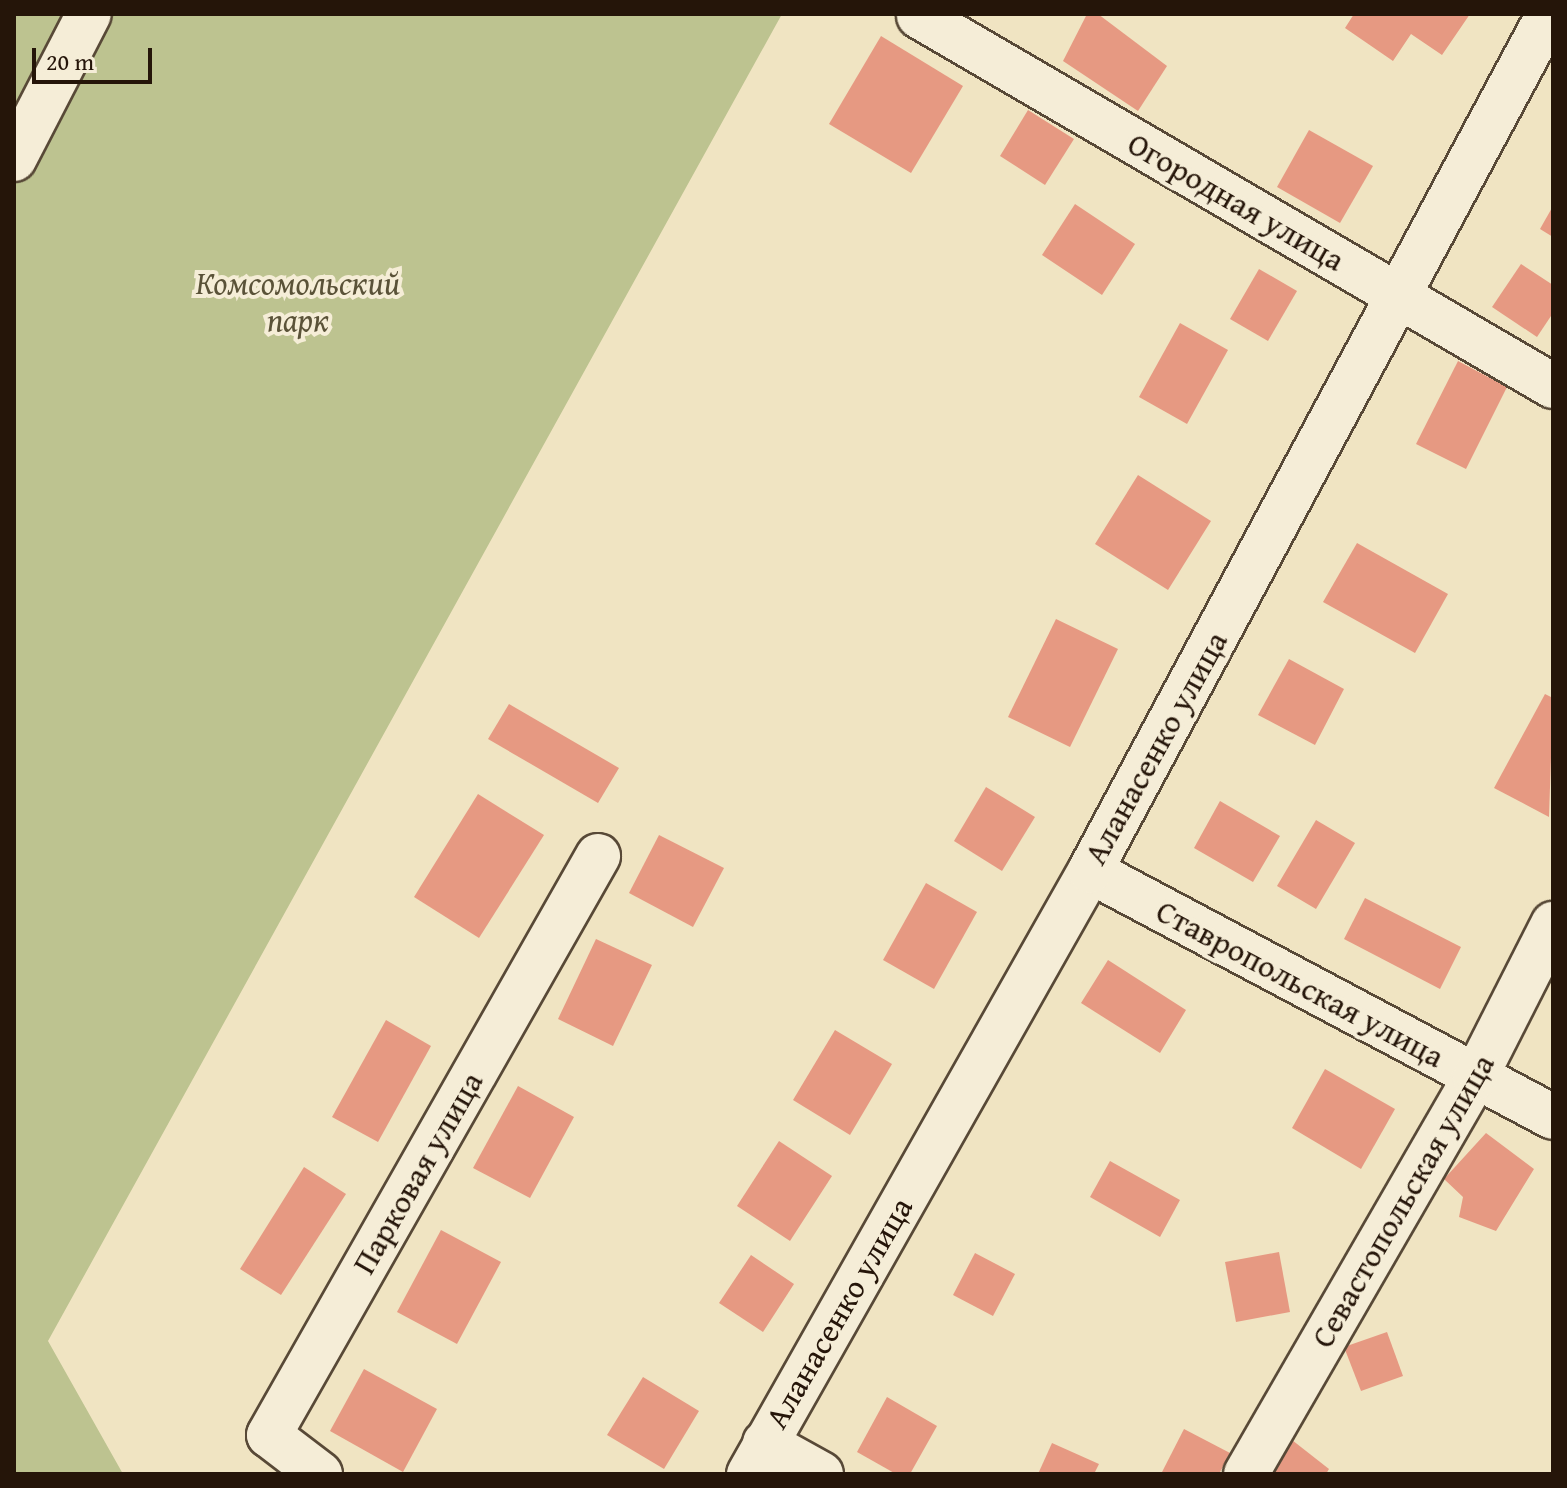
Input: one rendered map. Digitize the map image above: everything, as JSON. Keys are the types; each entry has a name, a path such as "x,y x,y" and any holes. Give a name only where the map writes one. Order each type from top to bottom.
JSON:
{"street":[{"path":"14,159 89,14"},
{"name":"Аланасенко улица","path":"757,1459 1090,871 1401,299 1549,14"},
{"name":"Огородная улица","path":"919,16 1553,386"},
{"name":"Парковая улица","path":"320,1474 269,1435 598,856"},
{"name":"Ставропольская улица","path":"1090,871 1553,1117"},
{"name":"Севастопольская улица","path":"1246,1474 1475,1078 1553,924"},
{"path":"757,1459 821,1474"}],"green space":[{"name":"Комсомольский парк","path":"14,14 782,14 48,1341 123,1474 14,1474"}],"building":[{"path":"1087,14 1098,14 1167,66 1138,111 1063,61"},
{"path":"1354,14 1470,14 1442,55 1411,34 1393,61 1345,28"},
{"path":"881,36 963,86 911,173 829,124"},
{"path":"1028,110 1074,139 1045,185 1000,156"},
{"path":"1309,130 1373,166 1340,223 1277,187"},
{"path":"1075,204 1135,244 1102,295 1042,255"},
{"path":"1553,206 1553,237 1540,229"},
{"path":"1521,264 1553,285 1553,313 1537,337 1492,307"},
{"path":"1259,269 1297,291 1268,341 1230,319"},
{"path":"1180,323 1228,350 1187,424 1139,397"},
{"path":"1458,361 1507,387 1466,469 1416,444"},
{"path":"1138,475 1211,521 1168,590 1095,544"},
{"path":"1357,543 1448,594 1415,653 1323,602"},
{"path":"1056,619 1118,649 1070,747 1008,717"},
{"path":"1289,659 1344,689 1315,745 1258,715"},
{"path":"1545,694 1553,698 1549,817 1494,788"},
{"path":"509,704 619,768 598,803 488,739"},
{"path":"986,787 1035,817 1002,871 954,841"},
{"path":"478,794 544,835 479,938 414,897"},
{"path":"1220,801 1280,836 1253,882 1194,848"},
{"path":"1316,820 1355,843 1316,909 1277,886"},
{"path":"659,835 724,868 693,927 629,893"},
{"path":"926,883 977,912 934,989 883,960"},
{"path":"1365,898 1461,947 1440,989 1344,939"},
{"path":"596,939 652,965 613,1046 558,1019"},
{"path":"1108,960 1186,1010 1160,1053 1081,1003"},
{"path":"386,1020 431,1046 378,1142 332,1117"},
{"path":"835,1030 892,1064 850,1135 793,1100"},
{"path":"1325,1069 1395,1109 1361,1169 1292,1128"},
{"path":"518,1086 574,1117 530,1198 473,1168"},
{"path":"1486,1133 1534,1169 1496,1231 1459,1217 1463,1197 1444,1179"},
{"path":"779,1141 832,1176 790,1241 737,1206"},
{"path":"1110,1161 1180,1200 1160,1237 1090,1197"},
{"path":"304,1167 346,1194 281,1295 240,1269"},
{"path":"441,1230 501,1262 457,1344 397,1312"},
{"path":"1279,1252 1290,1312 1236,1322 1225,1262"},
{"path":"975,1253 1015,1274 993,1316 953,1295"},
{"path":"751,1255 794,1284 763,1332 719,1303"},
{"path":"1387,1332 1403,1376 1361,1391 1344,1347"},
{"path":"364,1369 437,1409 403,1472 330,1431"},
{"path":"643,1377 699,1411 664,1469 607,1435"},
{"path":"887,1397 937,1426 910,1474 896,1474 857,1452"},
{"path":"1184,1429 1230,1453 1219,1474 1161,1474"},
{"path":"1292,1440 1329,1469 1326,1474 1267,1474"},
{"path":"1052,1443 1099,1464 1094,1474 1038,1474"}]}
